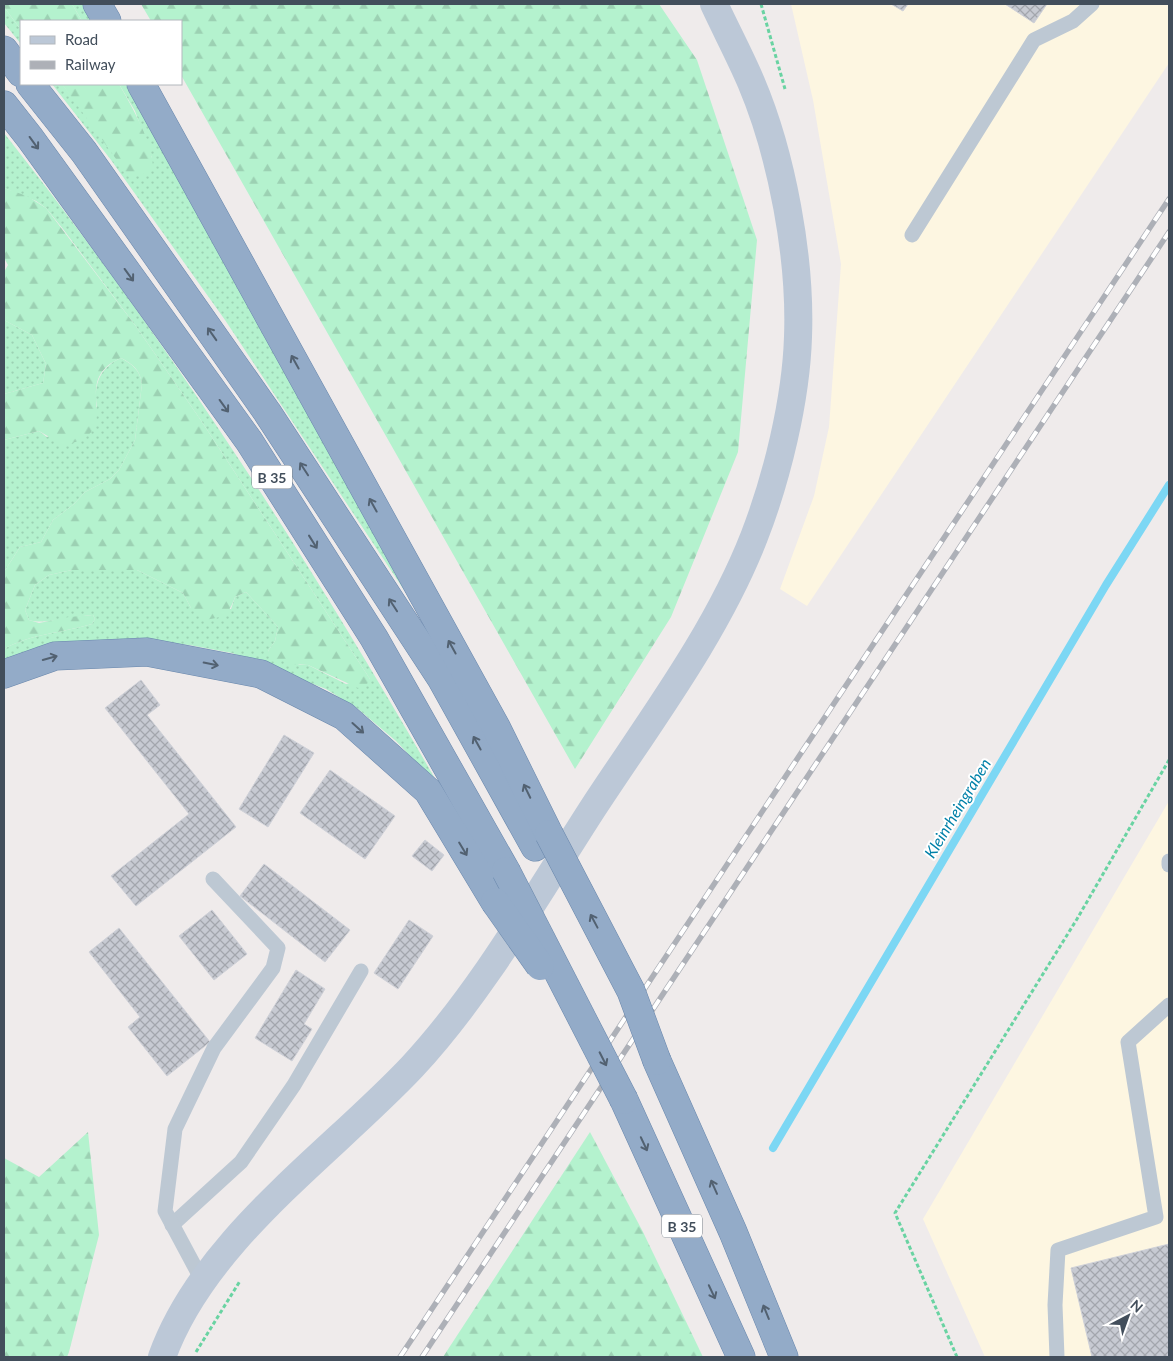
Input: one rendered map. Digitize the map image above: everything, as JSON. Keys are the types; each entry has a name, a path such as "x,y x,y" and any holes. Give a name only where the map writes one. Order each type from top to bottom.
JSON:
{"highway":[{"path":"97,4 106,20"},
{"path":"4,50 20,72"},
{"path":"31,85 84,152 267,412 441,678 542,841"},
{"path":"142,85 496,727 542,841"},
{"name":"B 35","path":"4,105 250,441 374,638 506,871 582,1017 624,1100 741,1357"},
{"path":"4,674 55,656 147,652 262,674 344,716 428,790 495,902 531,954 582,1017"},
{"name":"B 35","path":"542,841 617,1002 657,1061 733,1232 784,1357"}],"main road":[{"path":"162,1357 182,1314 216,1263 253,1222 414,1065 472,993 686,667 726,596 754,538 773,480 788,414 798,337 794,268 785,190 770,138 752,84 714,4"}],"lane":[{"path":"912,235 1034,40 1073,21 1092,4"},
{"path":"203,1282 165,1211 174,1129 214,1048 273,968 278,948 212,879"},
{"path":"172,1225 241,1162 294,1085 361,970"},
{"path":"1057,1357 1055,1305 1058,1250 1156,1217 1128,1042 1169,1005"}],"path":[{"path":"761,4 786,94"},
{"path":"957,1357 895,1213 1077,919 1169,760"},
{"path":"194,1357 240,1280"}],"shaded area":[{"path":"791,4 1169,4 1169,63 807,606 780,589 814,496 829,427 841,264 813,100"},
{"path":"1169,801 1169,1357 985,1357 923,1219"}],"green space":[{"path":"4,4 72,4 81,20 20,20 20,29 4,7"},
{"path":"72,4 83,4 92,20 81,20"},
{"path":"141,4 659,4 697,60 757,240 738,452 671,617 575,769 182,77 182,20 150,20"},
{"path":"4,7 20,29 20,43 4,23"},
{"path":"53,85 63,85 74,99 152,158 135,111 120,85 129,85 410,599 225,320 111,160"},
{"path":"63,85 120,85 145,135 152,157 153,167 142,175 129,177"},
{"path":"4,133 121,288 231,447 335,610 434,777 431,778 396,741 358,709 326,689 232,653 189,645 150,642 54,645 4,659 4,649 14,644 35,637 92,624 95,619 93,615 51,621 29,620 25,610 35,585 49,575 72,570 137,570 183,593 191,608 231,609 235,597 246,592 278,627 275,641 268,651 300,665 308,665 346,684 370,679 200,419 135,325 46,208 36,201 4,188"},
{"path":"4,188 27,196 46,208 135,325 200,419 370,679 366,686 358,688 308,665 290,664 273,657 268,651 275,641 278,627 246,592 235,597 230,609 224,615 204,620 191,608 183,593 137,570 72,570 49,575 35,585 25,610 29,620 39,623 69,617 93,615 95,619 92,624 24,640 4,649 4,572 20,547 41,542 53,520 74,504 85,492 110,479 119,470 135,440 142,384 140,375 135,368 121,358 105,368 98,380 96,419 93,430 83,439 63,445 39,431 4,440 4,394 43,383 46,364 32,335 4,320 4,272 8,265 4,258"},
{"path":"4,320 32,335 46,364 43,383 4,394"},
{"path":"121,358 135,368 140,375 142,384 135,440 119,470 110,479 85,492 74,504 53,520 41,542 20,547 4,572 4,440 39,431 47,437 97,407 97,384 108,366"},
{"path":"88,1132 99,1235 69,1352 67,1357 4,1357 4,1158 39,1177"},
{"path":"590,1132 643,1232 703,1357 443,1357"}],"building":[{"path":"891,4 908,4 903,11"},
{"path":"1005,4 1047,4 1034,23"},
{"path":"141,680 160,705 147,715 236,827 136,906 111,876 189,814 105,708"},
{"path":"284,735 314,753 268,827 239,809"},
{"path":"330,770 395,816 365,859 300,813"},
{"path":"425,840 444,855 432,871 412,856"},
{"path":"264,864 350,930 325,962 240,896"},
{"path":"212,910 247,954 214,980 179,936"},
{"path":"409,920 433,936 398,989 374,973"},
{"path":"119,928 210,1042 167,1076 128,1027 140,1017 89,952"},
{"path":"296,970 325,989 304,1024 312,1029 292,1061 255,1038"},
{"path":"1169,1244 1169,1357 1092,1357 1071,1268"}],"waterway":[{"name":"Kleinrheingraben","path":"773,1148 1106,585 1169,485"}],"railway":[{"path":"400,1357 1169,199"},
{"path":"422,1357 1169,232"}]}
